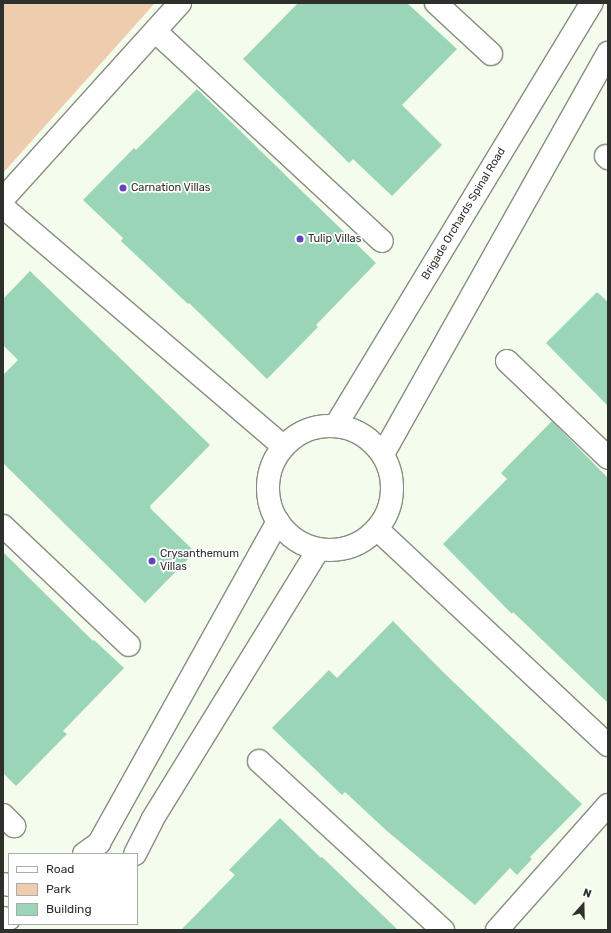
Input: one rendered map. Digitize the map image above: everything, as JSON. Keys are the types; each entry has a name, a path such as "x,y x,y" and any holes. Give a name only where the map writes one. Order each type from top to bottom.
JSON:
{"street":[{"path":"3,199 180,3"},
{"path":"436,3 491,54"},
{"name":"Brigade Orchards Spinal Road","path":"336,425 592,3"},
{"path":"155,31 382,241"},
{"path":"383,454 608,53"},
{"path":"3,207 283,446"},
{"path":"507,361 608,458"},
{"path":"336,425 354,430 371,440 383,454 391,473 393,493 388,512 377,530 361,543 341,550 320,549 303,544 289,535 278,522 269,504 267,483 272,463 283,446 298,434 316,426 336,425"},
{"path":"85,853 99,843 278,522"},
{"path":"3,526 129,645"},
{"path":"377,530 608,744"},
{"path":"135,853 152,820 320,549"},
{"path":"259,761 443,930"},
{"path":"497,930 608,805"}],"green space":[{"path":"3,3 155,3 3,173"}],"building":[{"path":"298,3 407,3 457,49 402,105 442,145 392,196 353,159 349,163 243,59"},
{"path":"197,89 376,263 316,325 318,327 267,379 189,303 188,304 121,241 123,238 83,200 134,148 136,150"},
{"path":"30,271 210,445 150,506 151,509 195,552 145,603 3,463 3,375 18,360 3,345 3,299"},
{"path":"597,292 608,302 608,406 546,343"},
{"path":"552,421 608,478 608,703 513,612 512,614 443,544 507,479 501,473"},
{"path":"3,552 93,641 94,640 124,668 63,731 67,734 16,786 3,773"},
{"path":"393,621 443,672 582,804 530,857 532,859 517,875 510,868 475,905 387,831 345,792 342,795 272,728 329,670 337,678"},
{"path":"280,818 398,930 181,930 235,875 229,870"}],"place":[{"name":"Carnation Villas","path":"123,188"},
{"name":"Tulip Villas","path":"300,239"},
{"name":"Crysanthemum Villas","path":"152,561"}]}
